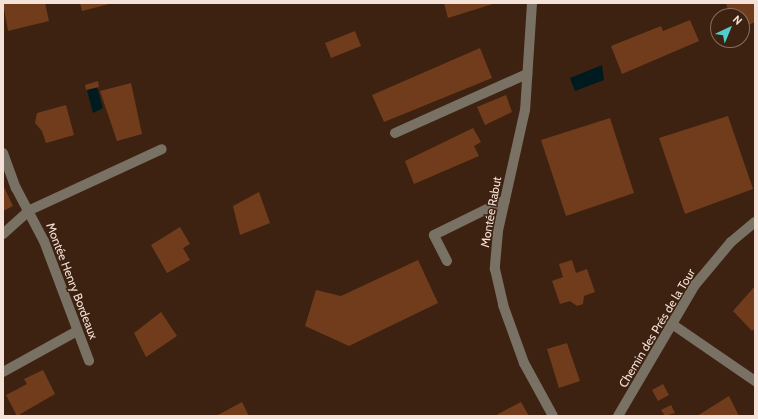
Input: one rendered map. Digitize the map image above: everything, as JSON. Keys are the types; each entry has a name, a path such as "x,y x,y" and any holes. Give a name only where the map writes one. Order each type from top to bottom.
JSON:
{"street":[{"name":"Montée Rabut","path":"532,3 525,110 498,231 496,269 503,305 524,363 553,416"},
{"path":"395,133 527,74"},
{"path":"3,234 30,210 162,149"},
{"name":"Montée Henry Bordeaux","path":"3,153 16,188 30,210 89,361"},
{"path":"447,262 434,235 505,200"},
{"name":"Chemin des Prés de la Tour","path":"618,416 695,284 731,242 755,222"},
{"path":"672,324 755,381"},
{"path":"3,372 77,331"}],"water":[{"path":"602,65 604,80 575,91 570,78"},
{"path":"97,87 103,108 93,113 87,90"}],"building":[{"path":"3,3 45,3 49,21 8,31"},
{"path":"80,3 109,3 109,4 82,11"},
{"path":"444,3 496,3 448,18"},
{"path":"726,3 755,3 755,22 750,24 750,8 728,8"},
{"path":"690,20 699,41 622,74 611,46 661,26 663,31"},
{"path":"355,31 361,46 331,58 325,43"},
{"path":"480,48 492,78 384,122 372,95"},
{"path":"98,81 99,87 86,90 85,85"},
{"path":"131,83 142,134 117,141 100,91"},
{"path":"506,95 512,112 485,125 477,107"},
{"path":"66,105 74,135 46,143 42,131 35,123 37,113"},
{"path":"728,116 753,189 685,214 659,138"},
{"path":"610,118 634,193 566,216 541,140"},
{"path":"473,128 481,142 474,146 479,156 414,184 405,161"},
{"path":"3,185 13,206 3,211"},
{"path":"259,192 270,223 240,235 233,206"},
{"path":"180,227 190,244 183,248 190,260 167,273 151,245"},
{"path":"418,260 438,303 349,346 305,326 316,290 341,296"},
{"path":"572,260 576,273 587,269 595,292 584,296 583,304 577,306 570,301 560,304 552,281 563,277 559,264"},
{"path":"755,286 755,328 752,331 733,311"},
{"path":"161,312 177,336 146,357 134,333"},
{"path":"567,343 580,381 559,388 547,349"},
{"path":"43,370 55,394 17,416 6,395 27,384 24,379"},
{"path":"663,384 669,395 658,401 652,390"},
{"path":"729,396 739,416 697,416"},
{"path":"242,402 249,416 216,416"},
{"path":"521,402 529,416 495,416 500,413"},
{"path":"671,405 675,413 665,416 661,410"}]}
